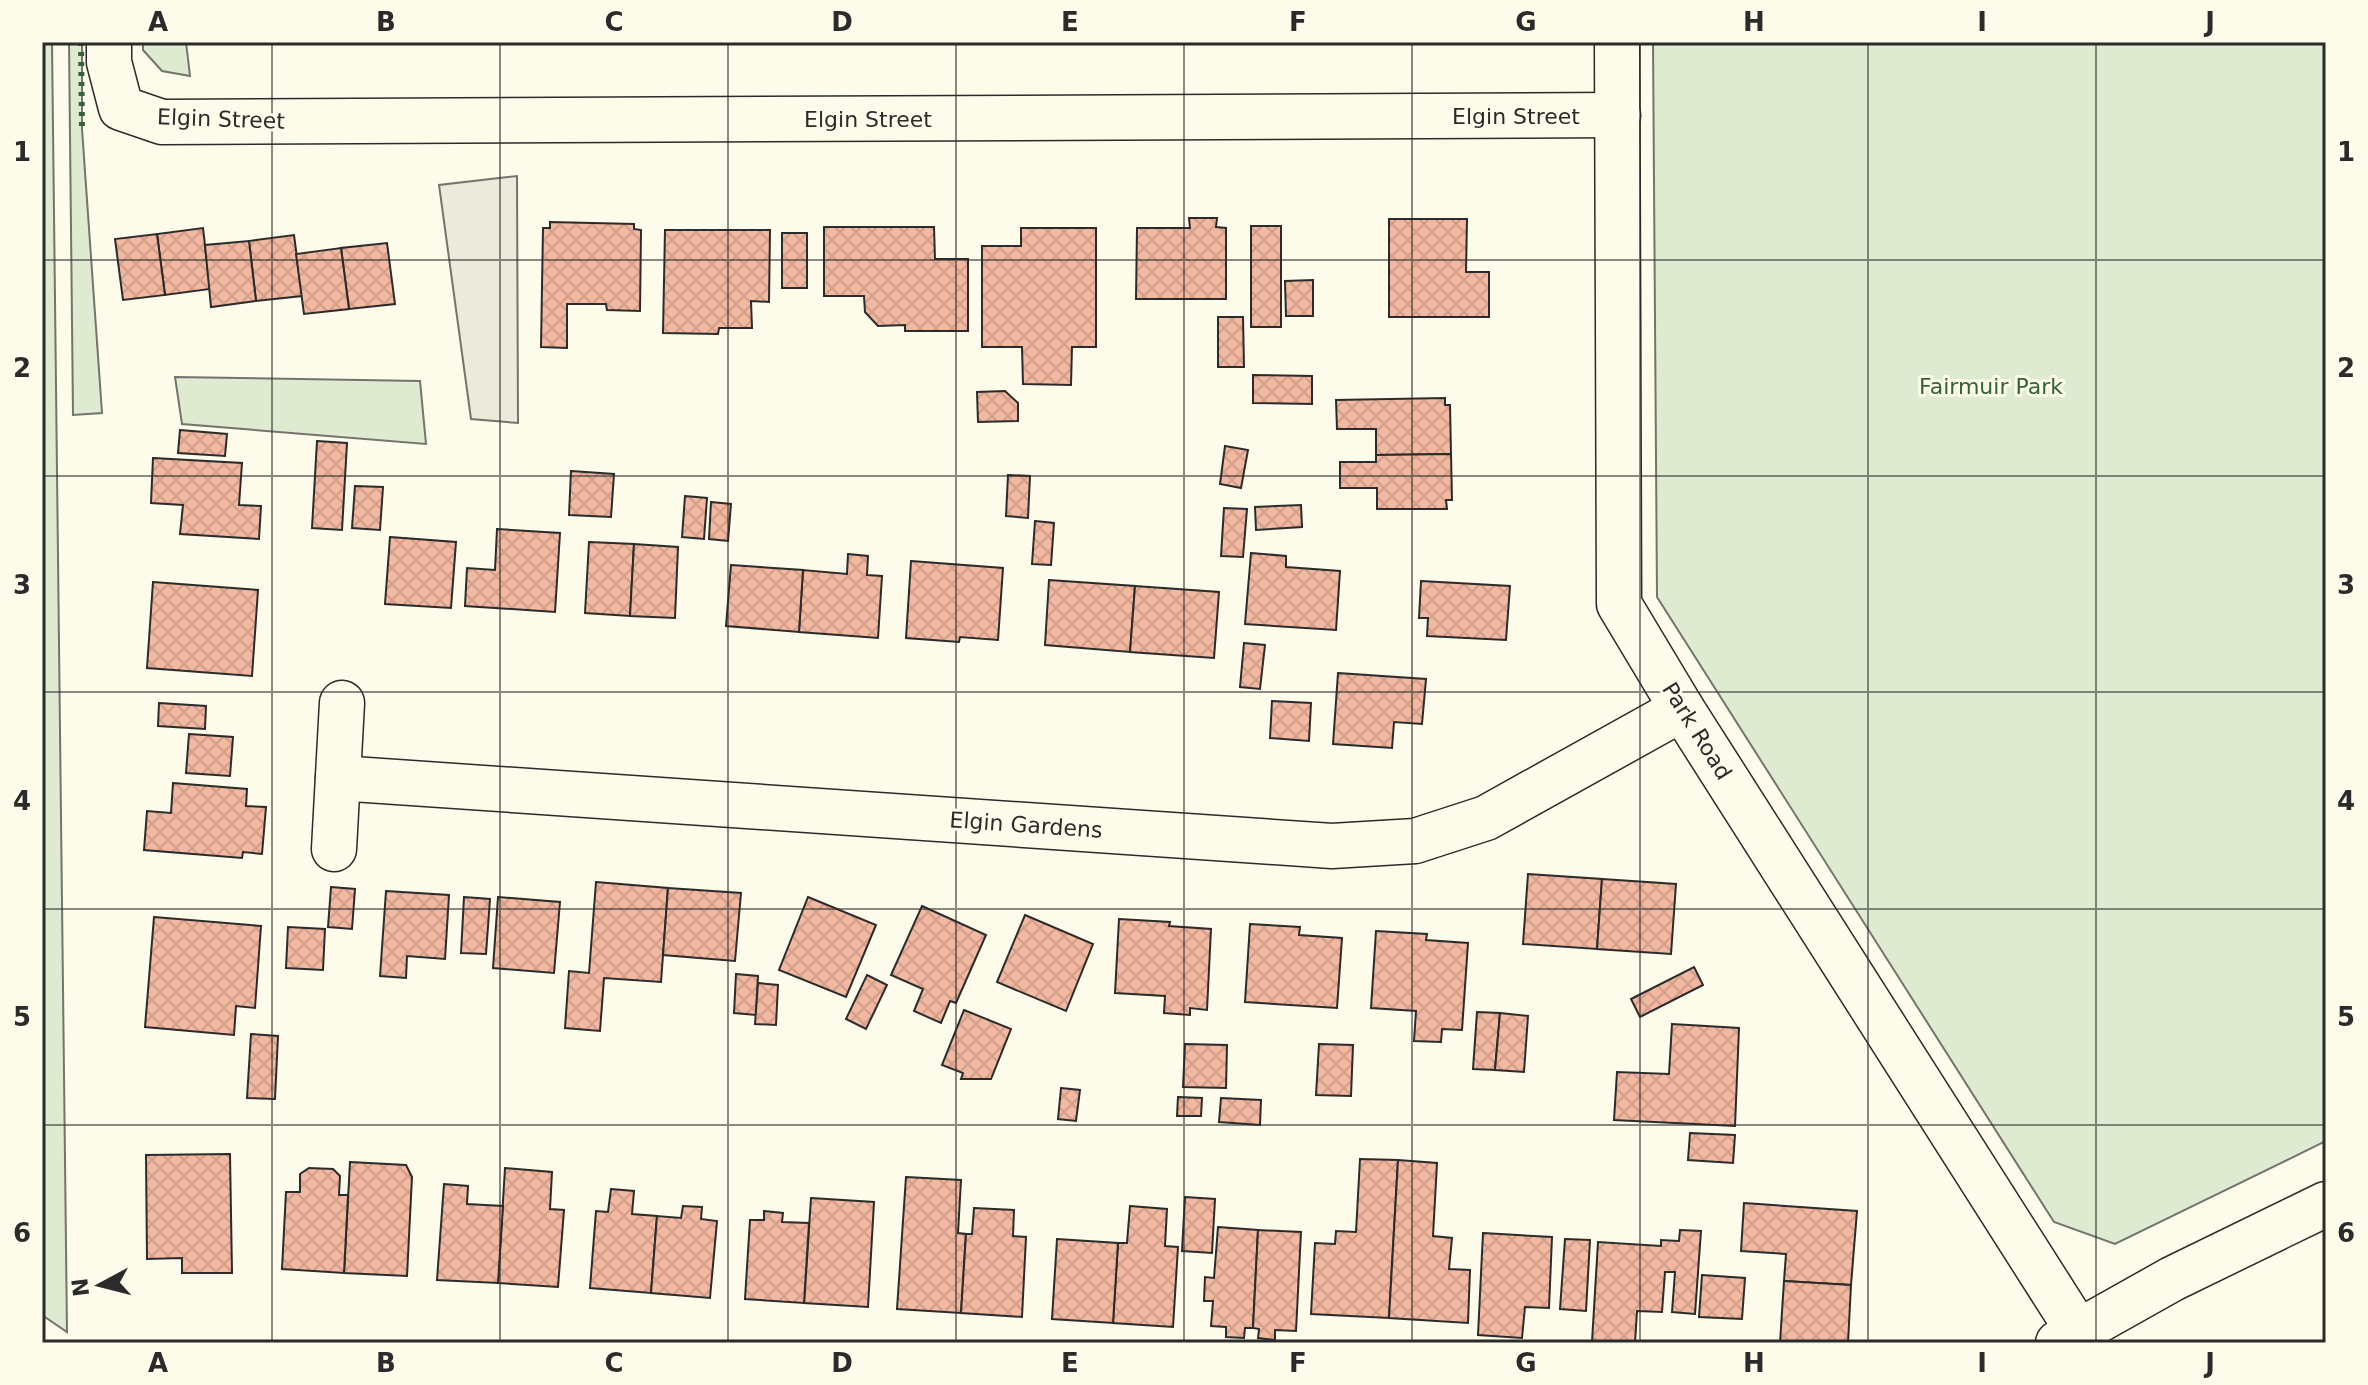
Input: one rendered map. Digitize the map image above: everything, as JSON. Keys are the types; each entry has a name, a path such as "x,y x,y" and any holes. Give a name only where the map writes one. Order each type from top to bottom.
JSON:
{"street":[{"name":"Elgin Street","path":"109,42 109,62 121,108 162,122 1618,115"},
{"name":"Park Road","path":"1617,42 1619,604 2068,1337"},
{"path":"334,849 342,703"},
{"name":"Elgin Gardens","path":"338,778 1332,846 1415,841 1486,818 1682,709"},
{"path":"2068,1337 2172,1279 2326,1204"}],"green space":[{"path":"42,42 52,42 67,1332 42,1315"},
{"path":"69,42 82,42 82,129 102,413 73,415"},
{"path":"143,42 186,42 190,76 162,71 143,50"},
{"name":"Fairmuir Park","path":"1653,42 2326,42 2326,1141 2115,1244 2054,1222 1657,597"},
{"path":"175,377 420,381 426,444 182,424"}],"shaded area":[{"path":"517,176 518,423 471,419 439,185"}],"building":[{"path":"1189,218 1217,218 1216,227 1226,228 1226,299 1136,299 1137,228 1190,228"},
{"path":"1389,219 1467,219 1466,272 1489,272 1489,317 1389,317"},
{"path":"550,222 634,224 634,229 641,230 640,311 607,310 606,304 567,304 567,348 541,347 543,228 550,228"},
{"path":"1251,226 1281,226 1281,327 1251,327"},
{"path":"824,227 934,227 935,259 968,259 968,331 905,331 905,325 878,326 865,312 864,296 824,296"},
{"path":"203,228 210,289 165,295 157,234"},
{"path":"1021,228 1096,228 1096,347 1072,347 1071,385 1023,384 1022,347 982,347 982,246 1021,246"},
{"path":"665,230 770,230 769,302 751,301 752,328 719,328 718,334 663,333"},
{"path":"782,233 807,233 807,288 782,288"},
{"path":"157,234 165,295 123,300 115,239"},
{"path":"294,235 302,296 256,301 249,241"},
{"path":"249,241 256,301 211,307 205,245"},
{"path":"387,243 395,304 349,309 341,248"},
{"path":"341,248 349,309 304,314 296,254"},
{"path":"1313,280 1313,316 1286,316 1285,281"},
{"path":"1218,317 1243,317 1244,367 1218,367"},
{"path":"1253,375 1312,376 1312,404 1253,403"},
{"path":"1005,391 1018,403 1018,421 978,422 977,392"},
{"path":"1445,398 1445,405 1450,405 1451,454 1376,455 1376,429 1337,429 1336,400"},
{"path":"180,430 227,434 225,456 178,453"},
{"path":"317,441 347,443 342,530 312,528"},
{"path":"1225,446 1248,450 1241,488 1220,484"},
{"path":"1451,454 1452,500 1446,500 1447,509 1377,509 1377,488 1340,488 1340,462 1376,462 1376,455"},
{"path":"153,458 242,463 239,505 261,506 259,539 180,534 183,505 151,503"},
{"path":"571,471 614,474 611,517 569,515"},
{"path":"1008,475 1030,476 1028,518 1006,516"},
{"path":"355,486 383,487 380,530 352,528"},
{"path":"685,496 707,498 704,539 682,537"},
{"path":"711,502 731,504 728,541 709,539"},
{"path":"1301,505 1302,527 1256,530 1255,507"},
{"path":"1224,508 1247,509 1243,557 1221,556"},
{"path":"1035,521 1054,523 1051,565 1032,564"},
{"path":"497,529 560,533 555,612 465,606 467,568 495,570"},
{"path":"390,537 456,542 451,608 385,604"},
{"path":"589,542 634,544 630,616 585,613"},
{"path":"634,544 678,547 675,618 630,616"},
{"path":"1251,553 1286,556 1286,567 1340,571 1336,630 1245,624"},
{"path":"848,554 868,556 867,575 882,576 878,638 799,632 803,570 847,574"},
{"path":"911,561 1003,568 998,640 960,637 959,642 906,638"},
{"path":"731,565 803,570 799,632 726,626"},
{"path":"1049,580 1135,586 1130,652 1045,645"},
{"path":"1421,581 1510,586 1506,640 1427,636 1428,618 1419,618"},
{"path":"153,582 258,590 252,676 147,668"},
{"path":"1135,586 1219,592 1214,658 1130,652"},
{"path":"1244,643 1265,645 1260,689 1240,687"},
{"path":"1338,673 1426,679 1422,724 1394,722 1392,748 1333,744"},
{"path":"1272,701 1311,703 1309,741 1270,738"},
{"path":"159,703 206,706 205,729 158,726"},
{"path":"189,734 233,737 230,776 186,773"},
{"path":"173,783 247,789 246,806 266,807 262,854 243,852 242,858 144,850 147,811 171,813"},
{"path":"1528,874 1602,879 1597,949 1523,944"},
{"path":"1602,879 1676,884 1671,954 1597,949"},
{"path":"596,882 668,888 661,982 604,978 600,1031 565,1028 569,971 589,973"},
{"path":"331,887 355,889 352,929 328,927"},
{"path":"668,888 741,893 735,961 663,955"},
{"path":"386,891 449,895 445,959 407,956 406,978 380,976"},
{"path":"464,897 490,899 486,954 461,953"},
{"path":"498,897 560,902 554,973 493,968"},
{"path":"808,897 876,925 846,997 779,970"},
{"path":"922,906 986,935 956,1003 950,1001 941,1023 914,1011 923,989 891,975"},
{"path":"1025,915 1093,944 1066,1011 997,982"},
{"path":"154,917 261,926 255,1008 236,1006 234,1035 145,1027"},
{"path":"1119,919 1170,922 1169,926 1211,929 1207,1010 1190,1008 1190,1015 1164,1013 1165,996 1115,993"},
{"path":"1250,924 1300,927 1299,935 1342,938 1337,1008 1245,1002"},
{"path":"288,927 325,929 323,970 286,968"},
{"path":"1376,931 1427,934 1426,940 1468,943 1462,1030 1442,1029 1441,1042 1414,1041 1416,1011 1371,1008"},
{"path":"1694,967 1703,985 1640,1017 1631,999"},
{"path":"736,974 758,976 756,1015 734,1013"},
{"path":"867,975 887,985 866,1029 846,1019"},
{"path":"758,983 778,985 776,1025 755,1024"},
{"path":"964,1010 1011,1029 991,1079 961,1079 963,1073 942,1065"},
{"path":"1477,1012 1500,1013 1495,1070 1473,1069"},
{"path":"1500,1013 1528,1016 1524,1072 1495,1070"},
{"path":"1672,1024 1739,1028 1735,1126 1614,1120 1617,1072 1669,1074"},
{"path":"251,1034 278,1036 275,1099 247,1098"},
{"path":"1185,1044 1227,1045 1226,1088 1183,1087"},
{"path":"1319,1044 1353,1045 1351,1096 1316,1095"},
{"path":"1061,1088 1080,1090 1076,1121 1058,1119"},
{"path":"1178,1097 1202,1098 1201,1116 1177,1116"},
{"path":"1221,1098 1261,1100 1260,1125 1219,1122"},
{"path":"1690,1133 1735,1135 1733,1163 1688,1160"},
{"path":"230,1154 232,1273 182,1273 182,1258 147,1259 146,1155"},
{"path":"1360,1159 1398,1160 1389,1318 1311,1314 1315,1243 1335,1244 1336,1231 1356,1232"},
{"path":"1398,1160 1437,1163 1433,1236 1452,1238 1449,1269 1470,1270 1468,1323 1389,1318"},
{"path":"350,1162 406,1165 412,1177 407,1276 344,1273"},
{"path":"309,1168 333,1169 340,1176 339,1195 348,1195 344,1273 282,1269 286,1192 300,1192 300,1174"},
{"path":"505,1168 552,1172 550,1209 564,1210 558,1287 498,1283"},
{"path":"906,1177 961,1180 958,1233 966,1234 961,1313 897,1309"},
{"path":"444,1184 468,1186 467,1204 503,1206 498,1283 437,1280"},
{"path":"611,1189 634,1191 632,1214 657,1216 651,1293 590,1288 596,1211 608,1212"},
{"path":"1185,1197 1215,1199 1212,1253 1182,1251"},
{"path":"811,1198 874,1202 868,1307 804,1303"},
{"path":"1744,1203 1857,1211 1851,1285 1784,1281 1786,1254 1741,1251"},
{"path":"683,1206 702,1207 701,1219 717,1221 710,1298 651,1293 657,1216 681,1218"},
{"path":"1130,1206 1167,1209 1165,1246 1178,1247 1173,1327 1113,1323 1118,1243 1127,1243"},
{"path":"974,1208 1014,1210 1013,1236 1026,1237 1022,1317 961,1313 966,1234 972,1234"},
{"path":"764,1211 783,1213 782,1222 809,1223 804,1303 745,1299 750,1220 764,1220"},
{"path":"1218,1227 1258,1230 1253,1328 1245,1328 1244,1338 1226,1337 1226,1327 1211,1326 1213,1301 1204,1301 1205,1277 1214,1278"},
{"path":"1258,1230 1301,1232 1296,1331 1275,1330 1275,1340 1258,1338 1259,1329 1253,1328"},
{"path":"1680,1230 1701,1231 1695,1314 1672,1312 1675,1272 1665,1272 1662,1312 1637,1311 1635,1343 1592,1342 1598,1242 1661,1246 1661,1240 1679,1241"},
{"path":"1483,1233 1552,1237 1549,1308 1525,1307 1522,1338 1478,1335"},
{"path":"1057,1239 1118,1243 1113,1323 1052,1319"},
{"path":"1565,1239 1590,1240 1586,1311 1560,1309"},
{"path":"1702,1275 1745,1278 1742,1319 1699,1317"},
{"path":"1784,1281 1851,1285 1848,1343 1780,1343"}],"hedge":[{"path":"81,42 82,129"}]}
